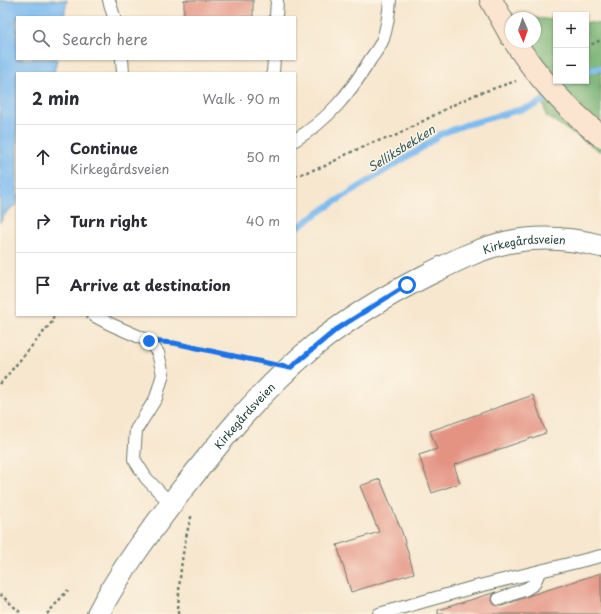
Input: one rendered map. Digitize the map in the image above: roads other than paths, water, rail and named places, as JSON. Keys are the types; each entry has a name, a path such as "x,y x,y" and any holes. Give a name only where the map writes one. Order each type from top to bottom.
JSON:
{"main road":[{"path":"491,0 505,25"},
{"path":"519,48 528,62 556,95 586,124 601,136"}],"street":[{"name":"Kirkegårdsveien","path":"98,614 123,570 171,504 243,416 290,368 331,333 407,285 461,258 485,249 509,242 560,238 601,246"}],"lane":[{"path":"109,0 114,16"},
{"path":"276,16 277,0"},
{"path":"296,139 312,130 332,112 363,71 383,40 390,0"},
{"path":"122,60 123,72"},
{"path":"273,72 274,60"},
{"path":"95,316 149,341 158,353 164,374 156,398 136,430 134,460 146,478 171,504"},
{"path":"379,614 471,588 601,556"},
{"path":"499,599 526,589 534,584 539,572"}],"water":[{"path":"0,0 67,0 64,16 16,16 16,60 57,60 54,72 16,72 16,205 7,211 0,223"}],"waterway":[{"name":"Selliksbekken","path":"589,70 601,68"},
{"name":"Selliksbekken","path":"296,228 441,134 465,125 533,106 545,100 566,84"}]}
